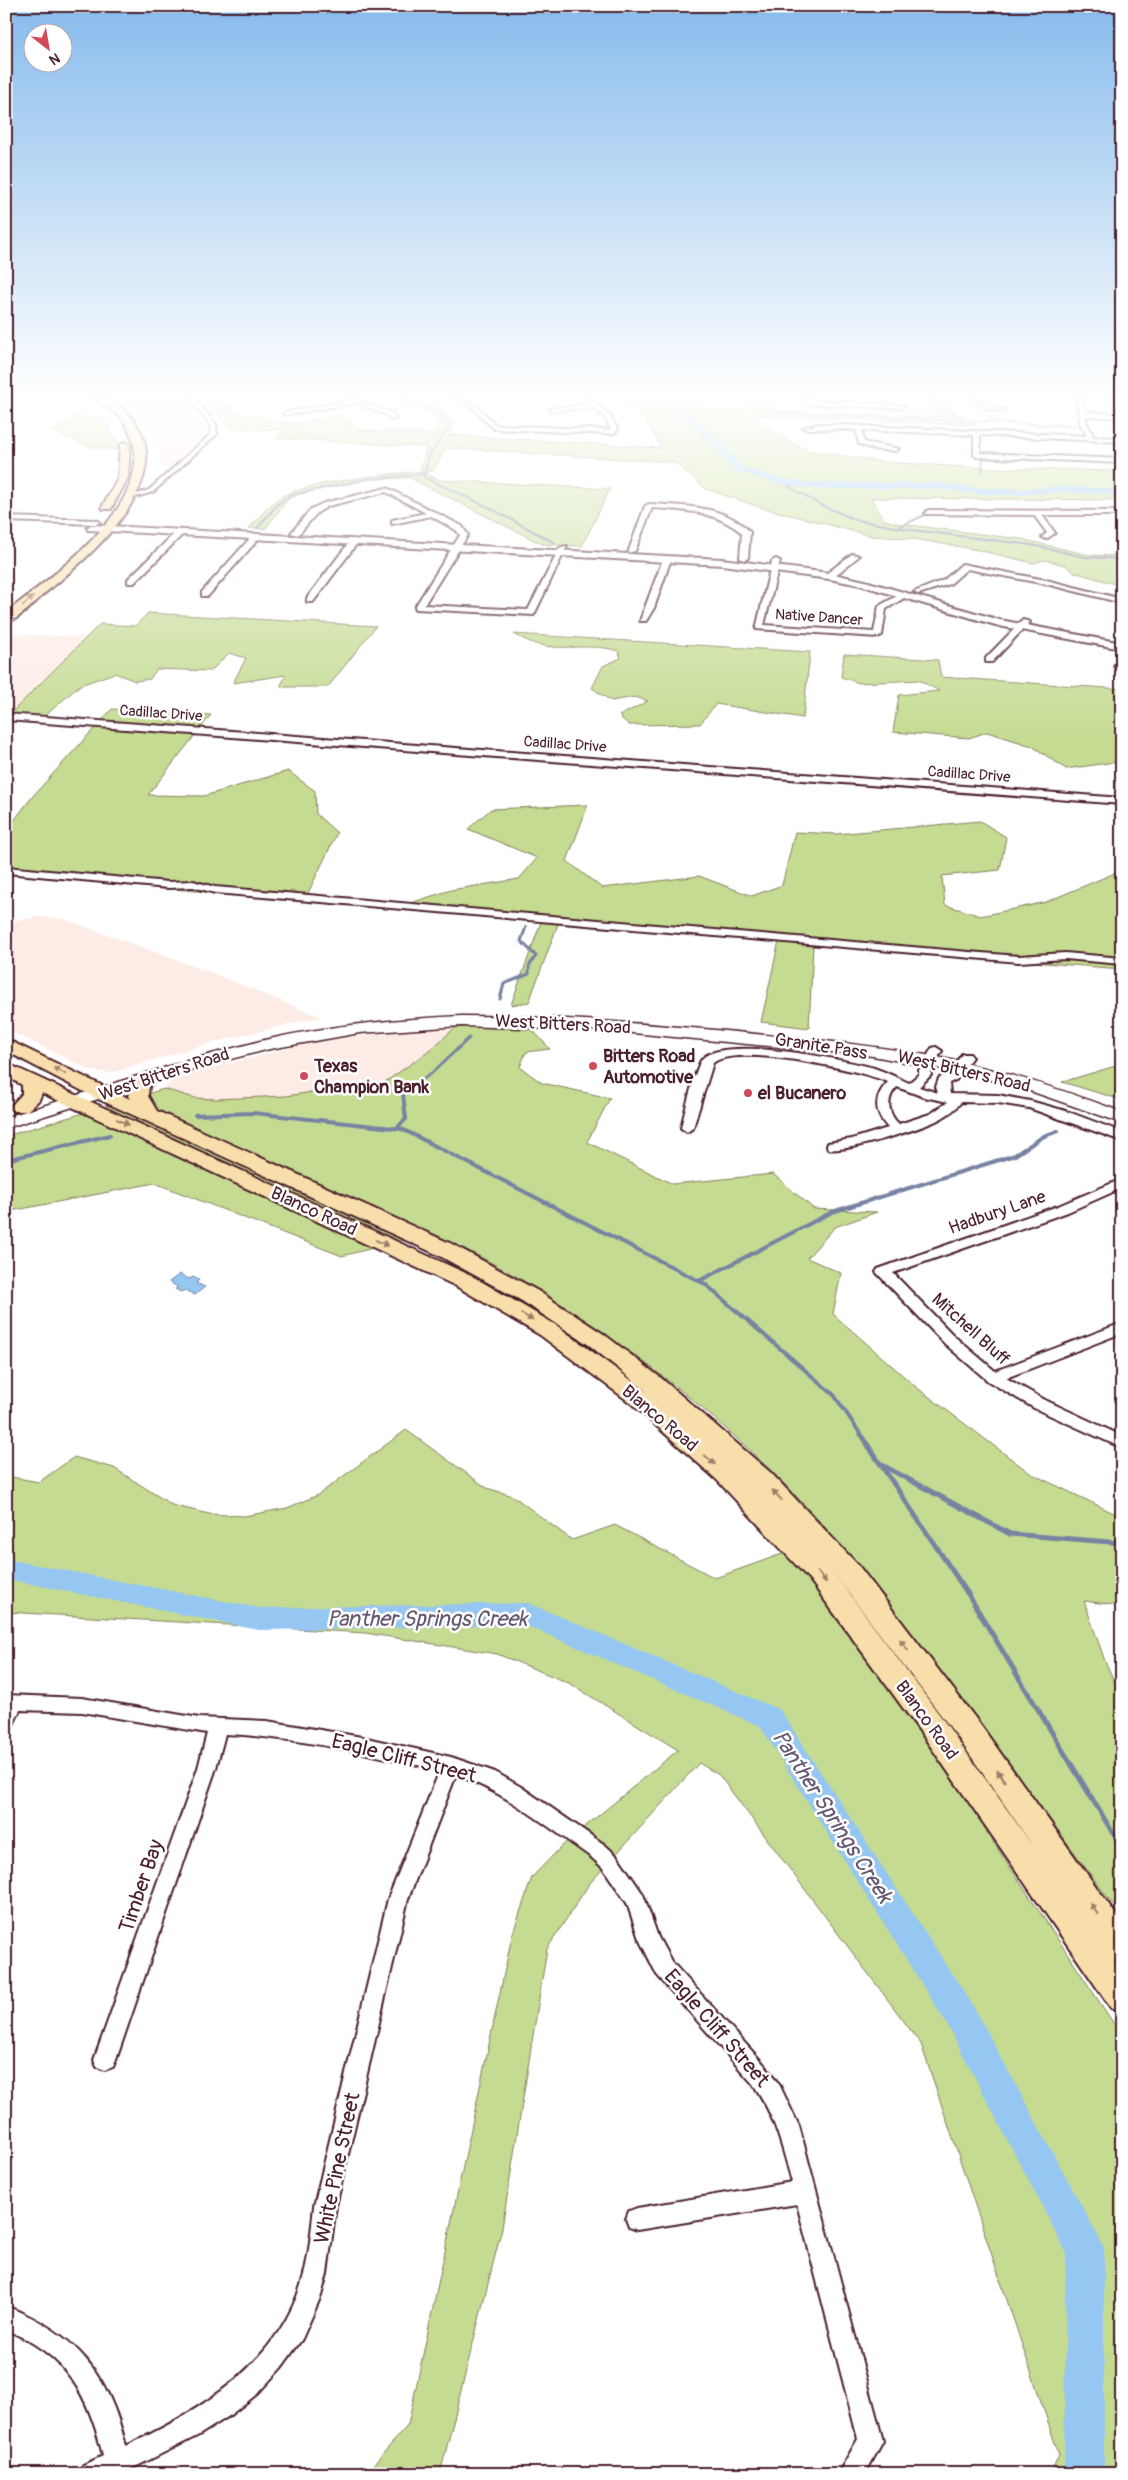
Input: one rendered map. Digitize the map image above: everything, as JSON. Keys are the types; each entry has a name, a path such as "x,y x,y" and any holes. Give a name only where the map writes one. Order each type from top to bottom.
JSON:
{"main road":[{"path":"82,537 102,513"},
{"path":"6,604 31,583 111,526 121,513"},
{"path":"6,619 47,584 71,554"},
{"path":"31,583 47,584"},
{"name":"West Bitters Road","path":"6,1123 230,1041 303,1025 359,1017 428,1011 531,1009 853,1049 931,1063 963,1062 1068,1086 1122,1106"},
{"name":"West Bitters Road","path":"13,1110 144,1081 237,1051 308,1036 362,1028 474,1020 645,1023"},
{"name":"Blanco Road","path":"6,1044 83,1094 316,1201"},
{"name":"West Bitters Road","path":"963,1062 1122,1118"},
{"name":"Blanco Road","path":"6,1069 28,1079 149,1114 464,1281 548,1330 640,1398 726,1474 849,1572 969,1731 1122,1949"},
{"path":"13,1110 32,1096 32,1085 28,1079"},
{"path":"144,1081 140,1084 138,1096 149,1114"},
{"name":"Blanco Road","path":"784,1519 819,1573 932,1726 1122,1998"}],"street":[{"path":"295,533 313,513"},
{"path":"630,551 646,513"},
{"path":"708,513 719,516 746,532 744,558"},
{"path":"1037,513 1051,533 1046,537"},
{"path":"1098,513 1121,513"},
{"path":"395,522 432,514 462,531 464,535 419,607 531,613 562,551"},
{"path":"6,519 237,533 256,537 459,545"},
{"path":"6,524 93,525"},
{"path":"111,526 180,533 295,533 667,560 776,564"},
{"path":"131,581 180,533"},
{"path":"205,594 256,537"},
{"path":"310,600 354,542"},
{"path":"562,551 630,551 744,558 833,573 918,592 1023,625 1122,639"},
{"path":"833,573 855,556"},
{"path":"644,619 650,608 667,560"},
{"name":"Native Dancer","path":"776,564 759,627 878,635 882,608 905,595"},
{"path":"918,592 947,582 965,566 1046,582 1122,601"},
{"path":"833,573 959,612 1122,646"},
{"path":"989,660 1023,625"},
{"name":"Cadillac Drive","path":"6,716 1122,801"},
{"path":"6,870 168,885 193,884 224,890 981,956 1019,959 1065,956 1122,961"},
{"name":"Granite Pass","path":"687,1128 707,1062 714,1055 743,1052 833,1062 873,1071 910,1089 951,1098 1000,1099 1030,1105 1074,1117 1122,1137"},
{"path":"931,1063 935,1081 943,1081 950,1079 963,1062"},
{"path":"910,1089 931,1063"},
{"path":"833,1146 854,1143 941,1114 951,1107 951,1098 942,1087 943,1081"},
{"path":"895,1082 884,1095 881,1106 888,1123 896,1129"},
{"name":"Hadbury Lane","path":"883,1272 1063,1209 1122,1183"},
{"name":"Mitchell Bluff","path":"883,1272 975,1362 994,1377 1027,1396 1122,1443"},
{"path":"994,1377 1122,1328"},
{"path":"6,1722 10,1702"},
{"name":"Eagle Cliff Street","path":"10,1702 82,1705 199,1725 267,1728 362,1745 451,1764 488,1778 514,1793 598,1852 620,1874 636,1900 649,1939 664,1968 761,2078 772,2093 788,2126 871,2441 850,2474"},
{"name":"Timber Bay","path":"105,2060 207,1768 218,1726"},
{"name":"White Pine Street","path":"92,2474 211,2415 264,2371 290,2336 309,2297 319,2257 326,2206 398,1899 451,1764"},
{"path":"637,2219 806,2191"},
{"path":"6,2318 43,2335 72,2359 84,2374 102,2409 117,2462"}],"shaded area":[{"path":"6,634 87,637 10,714 6,714"},
{"path":"38,917 64,919 209,972 321,1017 210,1043 110,1073 92,1071 6,1029 6,926 17,920"},
{"path":"438,1027 456,1027 402,1081 284,1098 185,1102 164,1089 176,1077 321,1040"}],"green space":[{"path":"263,513 277,513 265,529 249,528"},
{"path":"479,513 598,513 582,546 542,544"},
{"path":"781,513 880,513 884,520 901,524 1021,539 1089,555 1122,556 1122,586 1074,572 1065,565 1044,560 1033,563 978,550 914,539 872,536"},
{"path":"148,613 376,626 328,687 280,687 286,675 233,683 246,658 229,653 211,671 157,669 150,679 135,681 115,673 80,685 45,716 10,714 100,624 135,626"},
{"path":"514,634 810,652 803,718 716,704 700,724 629,725 619,716 648,701 635,697 611,701 592,688 603,666 621,658 618,651 598,647 546,646 536,644"},
{"path":"844,654 938,660 941,677 1122,689 1122,761 1066,769 1032,746 987,732 969,738 893,732 899,695 939,691 919,680 859,683 841,677"},
{"path":"112,709 211,715 148,795 204,796 288,771 315,791 316,814 337,833 307,895 407,904 451,890 519,879 537,858 468,829 491,809 588,805 567,861 602,888 699,876 752,896 782,885 795,832 836,834 980,821 1006,837 1000,870 942,876 945,905 981,916 1046,902 1122,870 1122,969 813,945 809,1028 761,1022 779,941 558,924 529,1002 511,1005 541,922 6,874 6,831 32,797"},
{"path":"528,1025 550,1049 526,1052 520,1067 542,1083 610,1098 587,1142 673,1184 773,1174 814,1209 877,1212 835,1227 807,1258 841,1273 833,1314 916,1387 1030,1473 1122,1517 1122,1606 1084,1601 1105,1661 1122,1699 1122,1917 1040,1806 986,1831 1122,2036 1122,2474 1050,2474 1059,2455 921,2044 719,1775 699,1763 589,1884 547,1949 502,2228 440,2474 365,2474 408,2425 512,1936 532,1877 564,1844 678,1750 569,1683 497,1654 365,1633 6,1612 6,1476 39,1482 74,1457 114,1468 172,1505 209,1514 245,1516 287,1508 318,1495 406,1430 487,1488 513,1496 572,1540 615,1525 715,1578 782,1554 830,1533 769,1468 736,1438 702,1408 632,1353 526,1282 432,1233 342,1256 155,1183 6,1212 6,1136 164,1089 195,1098 216,1099 286,1096 333,1089 347,1092 378,1087 428,1052 456,1027"},
{"path":"1122,1064 1122,1100 1062,1082"}],"water":[{"path":"180,1274 189,1279 193,1277 199,1280 196,1283 205,1287 195,1295 185,1290 181,1292 175,1289 178,1287 169,1282"}],"waterway":[{"path":"257,528 270,513"},
{"path":"499,513 555,543"},
{"path":"839,513 856,520 912,530 1032,545 1085,557 1122,559"},
{"path":"898,527 923,516"},
{"path":"500,999 504,984 529,974 529,966 536,956 521,941 526,927"},
{"path":"416,1084 433,1072 469,1038"},
{"path":"397,1128 406,1119 403,1094 418,1083"},
{"path":"195,1115 253,1113 402,1129 699,1281"},
{"path":"699,1281 832,1212 1015,1155 1044,1136 1058,1131"},
{"path":"6,1160 110,1135"},
{"path":"699,1281 705,1284 834,1395 868,1445"},
{"path":"867,1444 968,1594 1122,1848"},
{"path":"882,1465 1010,1534 1122,1543"},
{"name":"Panther Springs Creek","path":"6,1569 259,1619 528,1614 770,1718 960,2015 1085,2249 1084,2474"}],"place":[{"name":"Bitters Road Automotive","path":"593,1066"},
{"name":"Texas Champion Bank","path":"304,1076"},
{"name":"el Bucanero","path":"748,1093"}]}
